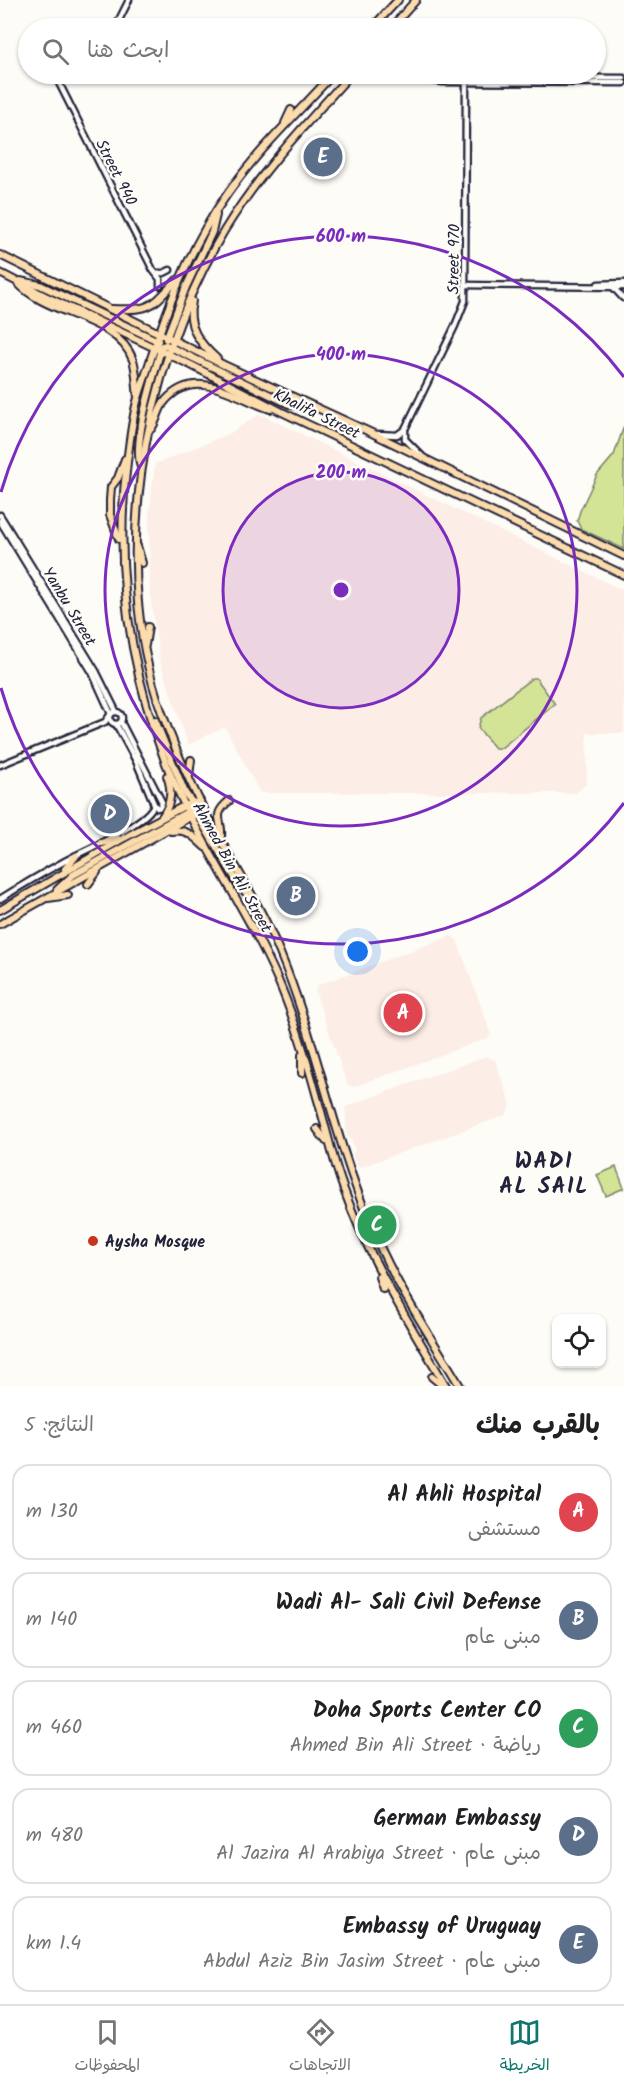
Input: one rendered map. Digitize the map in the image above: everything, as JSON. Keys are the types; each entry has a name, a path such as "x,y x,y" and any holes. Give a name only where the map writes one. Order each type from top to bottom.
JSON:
{"main road":[{"path":"381,18 398,0"},
{"path":"401,18 416,0"},
{"path":"159,334 180,278 216,212 239,179 324,84"},
{"path":"174,340 197,283 225,229 261,176 342,84"},
{"path":"282,129 291,110"},
{"path":"142,470 138,453 149,396 163,345 186,287 212,232 216,212"},
{"name":"Khalifa Street","path":"0,254 159,334 169,355 282,412 622,574"},
{"name":"Khalifa Street","path":"0,273 45,296 163,345 174,340 374,434 624,556"},
{"path":"110,309 148,307 160,299 180,278"},
{"path":"16,280 28,293 104,330 122,342 133,362 138,399"},
{"path":"197,283 190,307 193,331 206,349 224,365"},
{"path":"163,345 289,404 323,412"},
{"name":"Ahmed Bin Ali Street","path":"163,345 138,399 128,456 122,520 121,553 130,641 147,705 153,724 211,853 277,979 300,1042 318,1100 327,1142 357,1227 376,1267 444,1386"},
{"name":"Ahmed Bin Ali Street","path":"169,355 158,389 142,470 135,540 138,614 151,680 166,725 189,776 193,809"},
{"path":"149,431 155,424 165,400 181,388 191,385 219,388 282,412"},
{"path":"121,553 117,530 110,515 110,500 111,487 117,480 128,456"},
{"path":"135,540 142,563"},
{"path":"144,652 148,627"},
{"path":"147,705 193,809 241,888 254,899"},
{"path":"153,724 156,743 171,791 169,804 162,818"},
{"path":"189,776 191,760"},
{"path":"221,838 219,812 229,801"},
{"path":"0,910 162,818 193,809"},
{"path":"0,924 161,833 193,809"},
{"path":"55,892 73,875 193,809"},
{"name":"Ahmed Bin Ali Street","path":"193,809 204,809 279,949 303,1014 353,1180 369,1223 396,1279 460,1386"},
{"path":"161,833 174,830 188,832 211,853"},
{"path":"101,843 124,838"},
{"path":"61,874 76,856"},
{"path":"88,884 101,868"},
{"path":"45,899 68,895"},
{"path":"300,1042 302,1073"},
{"path":"317,1130 327,1142"},
{"path":"376,1267 383,1290"},
{"path":"432,1377 444,1386"}],"street":[{"path":"120,18 129,0"},
{"path":"606,78 624,78"},
{"path":"606,83 624,83"},
{"name":"Street 940","path":"60,84 160,279 160,286"},
{"name":"Street 970","path":"405,429 465,301 466,84"},
{"path":"156,273 170,270"},
{"path":"465,285 624,285"},
{"path":"571,285 614,287 624,285"},
{"path":"614,287 623,298"},
{"path":"374,434 400,434 405,429"},
{"path":"405,429 405,439 424,459"},
{"path":"393,435 410,443"},
{"name":"Yanbu Street","path":"0,515 96,671 112,713"},
{"name":"Yanbu Street","path":"0,521 92,672 112,713"},
{"path":"105,722 112,713"},
{"path":"112,713 122,714 117,723"},
{"path":"112,713 117,723 140,769 154,804 158,808 163,805 117,723"},
{"path":"0,765 105,722 117,723"},
{"path":"0,899 146,816 154,804"}],"shaded area":[{"path":"260,414 624,591 624,733 587,733 587,783 576,793 260,793 225,727 188,745 160,661 150,593 149,517 155,464 229,434"},
{"path":"451,936 457,940 491,1034 488,1038 353,1087 347,1084 315,991 318,985"},
{"path":"486,1056 495,1060 511,1105 506,1115 358,1168 352,1153 355,1151 351,1138 347,1137 345,1107"}],"green space":[{"path":"624,426 624,549 581,529 577,521 597,475 614,455"},
{"path":"532,678 536,678 555,704 501,748 495,748 478,728 481,718"},
{"path":"616,1167 624,1188 606,1196 597,1175"}],"place":[{"name":"Embassy of Uruguay","path":"323,157"},
{"name":"German Embassy","path":"110,814"},
{"name":"Wadi Al- Sali Civil Defense","path":"296,896"},
{"name":"Al Ahli Hospital","path":"403,1013"},
{"name":"Doha Sports Center CO","path":"377,1225"},
{"name":"Aysha Mosque","path":"93,1241"}],"district":[{"name":"WADI AL SAIL","path":"544,1172"}]}
